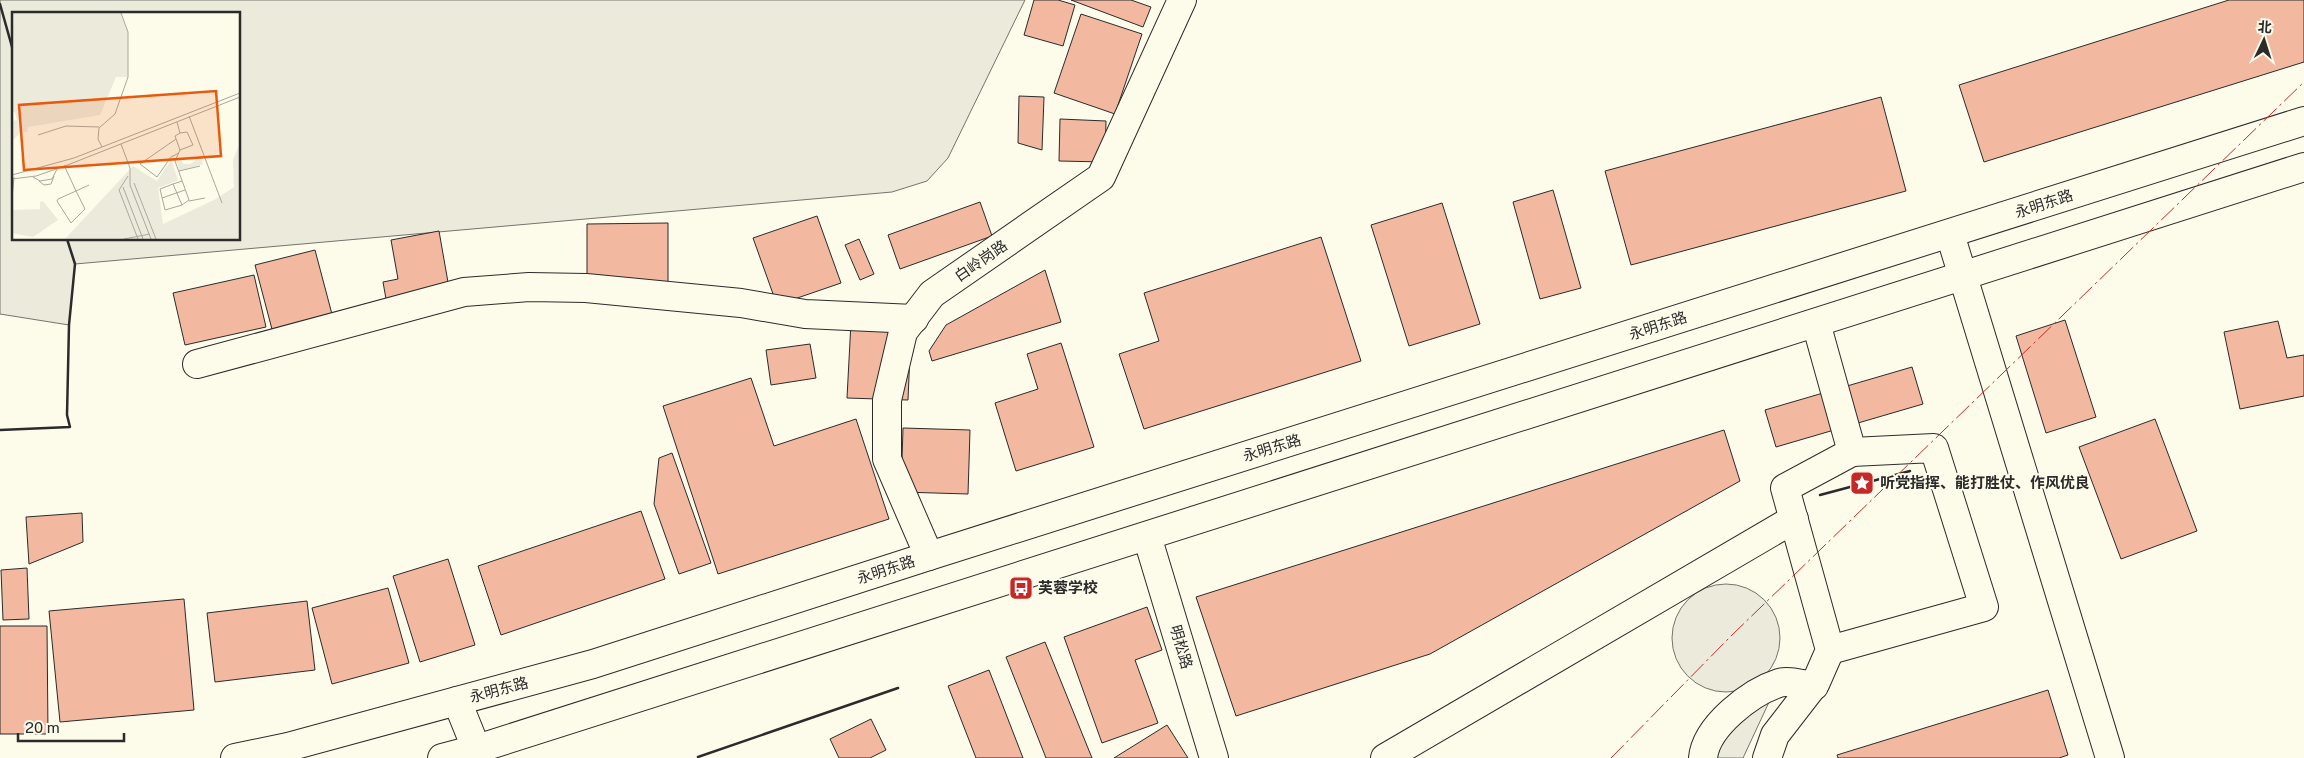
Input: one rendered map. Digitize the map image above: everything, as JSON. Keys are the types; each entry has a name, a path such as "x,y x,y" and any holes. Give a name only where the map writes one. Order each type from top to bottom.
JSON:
{"main road":[{"name":"白岭岗路","path":"929,556 911,520 887,460 887,400 903,332 932,294 1101,177 1182,0"},
{"name":"永明东路","path":"236,758 288,747 593,664 2304,121"},
{"path":"442,758 478,753 1147,536 2304,167"},
{"path":"1950,234 2110,758"},
{"path":"197,364 464,292 529,287 586,288 741,303 805,314 914,319"},
{"path":"1816,323 1852,452"},
{"path":"1767,758 1774,735 1814,686 1830,650 1785,488 1852,452 1934,448 1984,608 1830,650"},
{"path":"1385,758 1794,519"},
{"name":"明松路","path":"1147,536 1214,758"},
{"path":"1703,758 1704,750 1719,724 1744,702 1781,682 1814,686"},
{"path":"457,701 478,753"}],"shaded area":[{"path":"0,0 1025,0 948,158 927,181 892,192 75,264 69,325 0,314"},
{"path":"1726,584 1747,588 1764,600 1776,617 1780,638 1776,659 1764,676 1747,688 1726,692 1705,688 1688,676 1676,659 1672,638 1676,617 1688,600 1705,588"},
{"path":"1770,700 1743,758 1703,758 1704,750"}],"building":[{"path":"1034,0 1058,0 1075,5 1063,46 1024,35"},
{"path":"1071,0 1131,0 1151,7 1143,27"},
{"path":"2229,0 2304,0 2304,62 1984,162 1959,85"},
{"path":"1081,14 1142,34 1115,114 1054,93"},
{"path":"1019,96 1044,97 1042,150 1018,143"},
{"path":"1881,97 1906,191 1631,265 1605,171"},
{"path":"1060,119 1106,121 1105,162 1059,161"},
{"path":"1553,190 1581,288 1540,299 1513,202"},
{"path":"980,202 992,236 900,269 888,235"},
{"path":"1442,203 1480,324 1409,346 1371,225"},
{"path":"817,216 841,283 777,305 753,238"},
{"path":"668,223 668,283 587,284 587,224"},
{"path":"439,231 449,288 386,299 383,282 398,279 391,240"},
{"path":"1321,237 1361,361 1144,429 1119,354 1159,341 1144,293"},
{"path":"859,239 874,274 860,280 845,245"},
{"path":"315,250 333,318 273,333 255,265"},
{"path":"1045,270 1061,322 932,361 929,351 946,325"},
{"path":"254,275 266,327 185,345 173,293"},
{"path":"852,303 912,306 908,400 847,398"},
{"path":"2065,320 2096,417 2046,433 2016,336"},
{"path":"2278,321 2287,358 2304,355 2304,396 2240,409 2224,332"},
{"path":"1061,343 1094,447 1016,471 995,403 1038,389 1027,354"},
{"path":"810,344 816,378 771,385 766,350"},
{"path":"1912,367 1923,404 1776,447 1765,410"},
{"path":"751,378 774,446 856,419 889,519 718,574 663,406"},
{"path":"2155,419 2197,531 2121,559 2079,447"},
{"path":"903,428 970,430 968,494 901,492"},
{"path":"1724,430 1740,481 1430,654 1236,716 1196,597"},
{"path":"672,453 711,563 679,574 654,504 659,458"},
{"path":"641,511 665,579 501,635 478,566"},
{"path":"82,513 83,542 29,564 26,517"},
{"path":"448,559 475,645 420,662 393,576"},
{"path":"27,568 29,619 3,620 1,570"},
{"path":"388,588 409,663 332,684 312,608"},
{"path":"184,599 194,710 60,722 49,611"},
{"path":"307,601 315,670 215,682 207,613"},
{"path":"1147,607 1162,650 1135,660 1158,723 1102,743 1064,637"},
{"path":"0,626 47,626 48,734 0,734"},
{"path":"1045,642 1092,758 1046,758 1006,657"},
{"path":"989,670 1023,758 976,758 948,686"},
{"path":"2048,690 2068,755 2059,758 1838,758 1837,755"},
{"path":"871,719 886,750 870,758 839,758 830,739"},
{"path":"1167,725 1188,758 1114,758"}],"wall":[{"path":"0,4 12,47"},
{"path":"0,430 70,427 67,415 69,325 75,264 67,240"},
{"path":"1820,495 1910,471"},
{"path":"698,757 898,688"}],"power":[{"path":"1611,758 1731,636 2304,82"}],"place":[{"name":"听党指挥、能打胜仗、作风优良","path":"1862,483"},
{"name":"芙蓉学校","path":"1021,588"}]}
